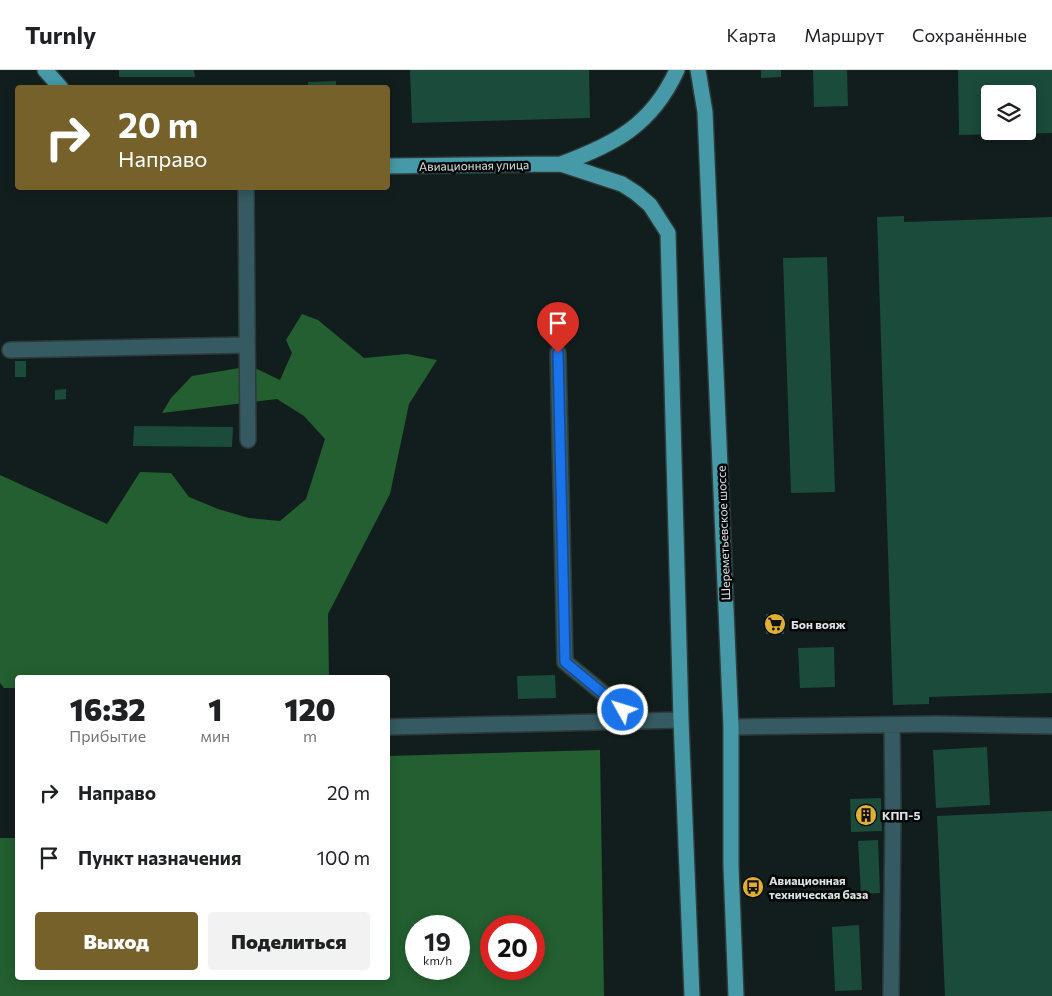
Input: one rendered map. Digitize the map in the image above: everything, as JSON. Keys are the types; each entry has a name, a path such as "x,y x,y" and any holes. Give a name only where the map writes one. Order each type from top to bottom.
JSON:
{"main road":[{"path":"45,70 58,85"},
{"name":"Авиационная улица","path":"561,164 593,152 623,136 645,118 663,96 677,70"},
{"name":"Шереметьевское шоссе","path":"698,70 705,112 731,727 731,866 736,996"},
{"name":"Авиационная улица","path":"390,166 561,164 622,184 636,193 650,205 668,233 681,720"},
{"path":"681,720 692,996"}],"lane":[{"path":"246,190 248,440"},
{"path":"10,350 248,345"},
{"path":"558,353 565,662 637,721"},
{"path":"390,727 681,720"},
{"path":"891,996 892,725"},
{"path":"731,727 1052,726"}],"green space":[{"path":"302,314 318,320 364,358 407,354 437,360 409,404 390,494 328,614 329,675 15,675 15,688 4,688 0,683 0,475 107,524 140,472 171,473 189,497 218,509 249,518 280,521 306,499 325,439 304,416 277,399 162,413 171,398 192,376 251,366 280,380 292,353 286,340"},
{"path":"600,750 604,996 0,996 0,838 15,838 15,980 390,980 390,756"}],"building":[{"path":"119,70 194,70 195,77 119,77"},
{"path":"410,70 589,70 590,118 412,123"},
{"path":"761,70 781,70 781,77 761,78"},
{"path":"813,70 847,70 848,106 814,107"},
{"path":"958,70 1052,70 1052,133 1036,133 1036,85 981,85 981,135 959,135"},
{"path":"336,81 336,85 308,85 308,82"},
{"path":"904,216 904,222 1052,217 1052,693 929,697 929,704 893,705 877,217"},
{"path":"827,257 835,492 791,493 783,258"},
{"path":"15,361 26,361 26,377 15,377"},
{"path":"66,389 66,399 55,400 55,390"},
{"path":"134,426 233,427 232,447 133,446"},
{"name":"Бон вояж","path":"766,614 784,614 784,634 766,634"},
{"path":"834,647 835,687 800,688 798,648"},
{"path":"555,675 556,698 518,699 517,676"},
{"path":"987,747 990,805 936,808 933,750"},
{"name":"КПП-5","path":"881,798 882,831 851,832 850,799"},
{"path":"1052,811 1052,996 945,996 937,816"},
{"path":"878,840 880,893 861,894 858,841"},
{"path":"859,925 862,990 835,991 832,927"}],"place":[{"name":"Бон вояж","path":"775,624"},
{"name":"КПП-5","path":"866,815"},
{"name":"Авиационная техническая база","path":"753,887"}],"route":[{"path":"558,353 565,662 623,710"}]}
